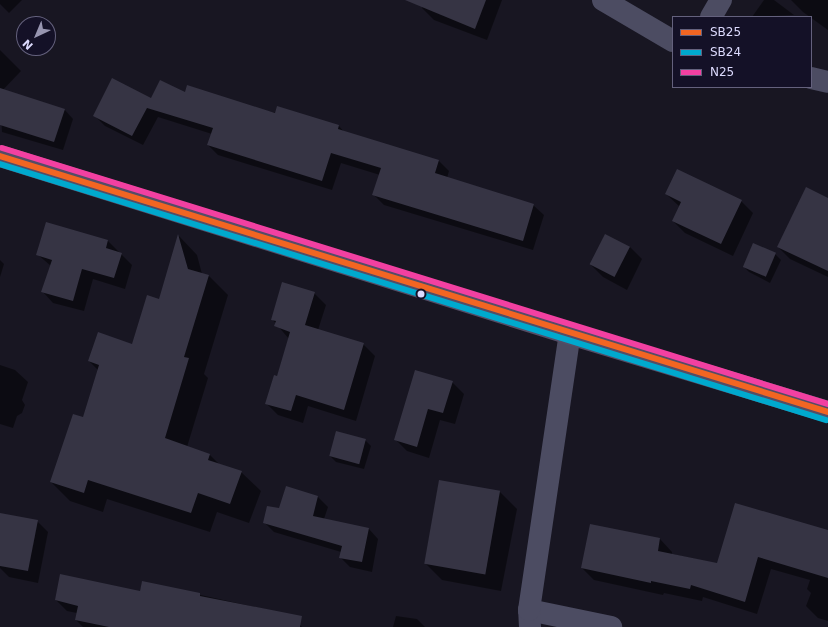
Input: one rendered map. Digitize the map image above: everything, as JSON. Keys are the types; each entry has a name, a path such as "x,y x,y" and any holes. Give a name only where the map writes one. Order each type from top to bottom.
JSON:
{"main road":[{"path":"0,156 570,334 828,412"}],"street":[{"path":"603,0 672,40"},
{"path":"712,16 721,0"},
{"path":"812,78 828,82"},
{"path":"570,334 529,619 611,627"}],"building":[{"path":"405,0 486,0 475,29"},
{"path":"112,78 151,98 160,80 185,92 187,85 275,113 277,106 339,125 338,129 439,160 435,173 534,204 523,241 372,195 381,168 331,153 322,181 207,145 213,128 147,108 132,136 93,116"},
{"path":"0,88 65,109 54,142 0,125"},
{"path":"677,169 742,200 721,244 672,221 681,202 665,194"},
{"path":"806,187 828,198 828,271 777,247"},
{"path":"46,222 108,240 106,248 122,253 114,278 82,269 73,301 41,292 52,260 36,255"},
{"path":"178,234 188,269 209,275 184,357 189,358 165,438 210,454 208,460 242,471 230,504 198,493 191,513 88,480 84,493 50,482 73,414 83,417 99,365 88,361 98,332 132,344 147,295 159,299"},
{"path":"605,234 630,247 615,277 590,264"},
{"path":"753,243 776,253 766,277 743,267"},
{"path":"282,282 315,292 305,325 364,343 344,410 296,395 291,411 265,404 274,375 277,376 290,332 274,326 276,321 271,320"},
{"path":"415,370 453,381 443,413 428,409 417,447 394,440"},
{"path":"336,431 366,439 359,464 329,456"},
{"path":"439,480 500,491 485,574 424,564"},
{"path":"286,486 318,496 313,516 369,528 362,562 339,558 342,546 263,523 267,506 279,508"},
{"path":"735,503 828,530 828,578 758,557 745,602 691,585 690,589 651,581 651,583 581,568 590,524 660,538 658,551 717,563"},
{"path":"0,513 38,520 28,571 0,566"},
{"path":"60,574 140,591 142,581 200,593 200,596 302,616 300,627 109,627 75,620 78,606 55,600"}],"transit line":[{"name":"N25","path":"2,148 828,404"},
{"name":"SB25","path":"0,156 828,412"},
{"name":"SB24","path":"0,164 826,420"}]}
